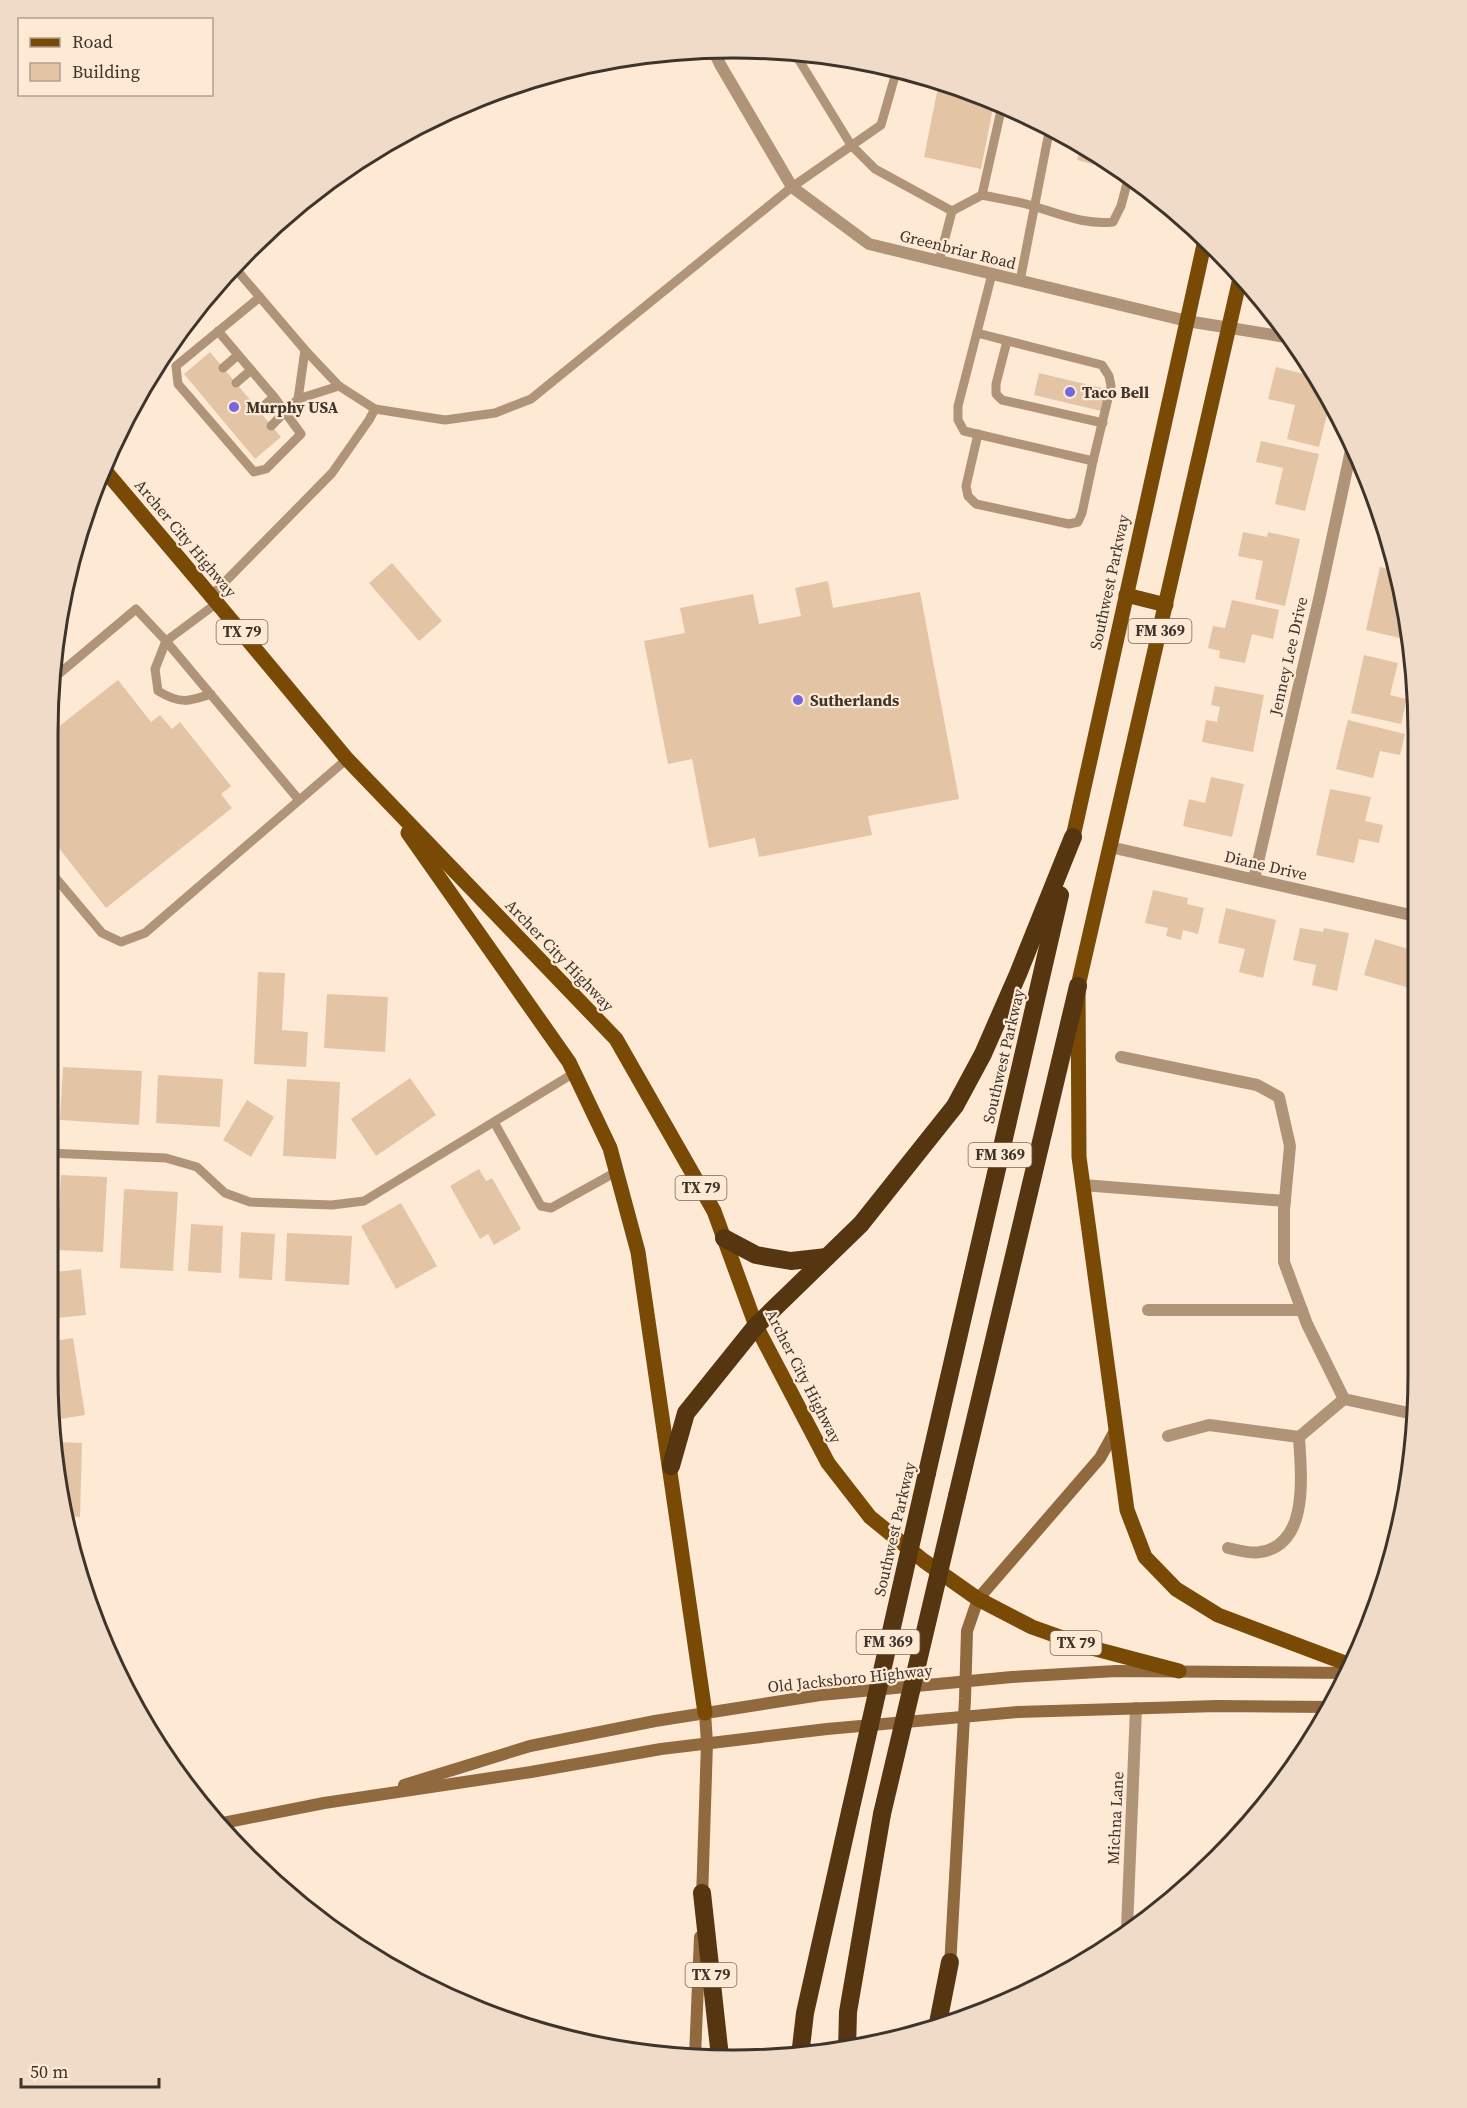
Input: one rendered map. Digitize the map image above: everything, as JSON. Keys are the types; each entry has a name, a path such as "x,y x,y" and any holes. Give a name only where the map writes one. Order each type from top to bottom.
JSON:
{"highway":[{"path":"671,1466 686,1413 756,1326 861,1224 955,1106 983,1054 1073,837"},
{"name":"Southwest Parkway","path":"801,2046 805,2013 850,1812 1073,837"},
{"name":"FM 369","path":"847,2040 848,2012 882,1815 1078,987"},
{"path":"724,1238 756,1255 791,1261 827,1257"},
{"name":"TX 79","path":"702,1893 719,2049"},
{"path":"939,2017 950,1962"}],"main road":[{"name":"Southwest Parkway","path":"1073,837 1202,248"},
{"name":"FM 369","path":"1078,987 1239,285"},
{"name":"Archer City Highway","path":"110,476 346,759 616,1039 714,1211 756,1326 828,1463 870,1517 924,1561 978,1599 1032,1627 1088,1647 1179,1671"},
{"path":"1126,595 1166,605"},
{"name":"Archer City Highway","path":"382,796 569,1062 610,1148 638,1252 671,1466 705,1713"},
{"path":"1078,987 1079,1157 1127,1510 1145,1557 1176,1589 1218,1615 1344,1662"},
{"path":"948,2015 967,1631 978,1599 1100,1458 1115,1431"},
{"name":"Old Jacksboro Highway","path":"365,1796 530,1746 655,1721 820,1695 1116,1671 1339,1673"},
{"name":"Old Jacksboro Highway","path":"228,1822 365,1796 531,1772 661,1749 827,1729 1018,1712 1136,1708 1321,1707"},
{"name":"TX 79","path":"702,1893 707,1743 705,1713"},
{"path":"695,2048 702,1893"}],"street":[{"name":"Greenbriar Road","path":"718,59 792,187 868,244 1187,321 1279,336"},
{"name":"Jenney Lee Drive","path":"1254,879 1349,458"},
{"name":"Diane Drive","path":"1110,847 1408,914"},
{"path":"1121,1057 1257,1085 1279,1097 1290,1146 1285,1201 1284,1262 1302,1310 1344,1399"},
{"path":"1083,1185 1285,1201"},
{"path":"1148,1310 1302,1310"},
{"path":"1344,1399 1407,1413"},
{"path":"1168,1436 1209,1425 1299,1437 1344,1399"},
{"path":"1228,1548 1260,1552 1283,1543 1298,1517 1301,1480 1299,1437"},
{"name":"Michna Lane","path":"1126,1923 1136,1708"}],"lane":[{"path":"800,62 851,145 875,169 952,211"},
{"path":"240,273 305,351 339,386 375,409 445,420 495,413 531,399 792,187 881,125 894,78"},
{"path":"982,195 1000,114"},
{"path":"1020,281 1048,137"},
{"path":"939,261 952,211 982,195 1035,206 1068,218 1096,224 1113,222 1121,206 1127,185"},
{"path":"992,274 958,406 958,420 964,431 1093,461"},
{"path":"218,331 274,397 301,434 266,469 254,471 230,436 201,411 178,384 176,366 218,331 260,297"},
{"path":"977,333 1102,365 1109,376 1111,386 1078,522 1069,524 976,504 968,496 966,486 978,434"},
{"path":"1006,341 996,384 996,394 1002,400 1103,423"},
{"path":"298,399 305,351"},
{"path":"223,368 238,355"},
{"path":"236,383 251,370"},
{"path":"272,426 298,399 339,386"},
{"path":"189,396 197,389"},
{"path":"259,410 274,397"},
{"path":"201,411 210,404"},
{"path":"211,694 192,701 174,700 158,691 154,669 166,641 214,599 332,473 375,409"},
{"path":"62,672 136,609 166,641 299,800"},
{"path":"58,881 102,933 121,942 145,933 346,759"},
{"path":"58,1153 166,1158 197,1167 225,1193 250,1202 332,1205 364,1201 574,1073"},
{"path":"494,1122 542,1206 551,1208 616,1172"}],"building":[{"path":"937,90 993,110 981,169 924,157"},
{"path":"1079,154 1099,166 1077,160"},
{"name":"Murphy USA","path":"210,352 281,437 255,459 184,374"},
{"path":"1276,367 1305,374 1327,413 1319,447 1287,439 1295,405 1268,399"},
{"name":"Taco Bell","path":"1039,373 1106,389 1101,411 1034,395"},
{"path":"1261,441 1319,454 1305,511 1275,504 1283,468 1256,462"},
{"path":"1243,532 1267,537 1268,532 1300,539 1285,606 1255,599 1263,561 1238,556"},
{"path":"392,563 442,621 419,641 369,583"},
{"path":"1380,567 1388,569 1396,602 1400,638 1366,630"},
{"name":"Sutherlands","path":"828,581 833,608 920,592 959,799 868,816 872,835 759,857 755,838 709,848 692,759 668,764 644,641 685,633 680,608 753,594 759,624 801,616 795,588"},
{"path":"1232,600 1279,610 1273,639 1252,634 1245,663 1219,658 1220,651 1208,648 1213,626 1225,628"},
{"path":"1364,655 1398,663 1390,695 1407,699 1401,724 1351,713"},
{"path":"118,680 151,722 160,715 172,729 180,722 231,786 221,794 232,808 106,908 58,847 58,727"},
{"path":"1215,686 1264,695 1253,752 1202,742 1206,720 1217,722 1220,707 1211,705"},
{"path":"1348,720 1405,734 1400,755 1380,751 1373,778 1336,769"},
{"path":"1211,777 1244,784 1232,837 1183,826 1189,799 1205,803"},
{"path":"1330,789 1371,797 1365,821 1383,825 1379,843 1359,839 1354,863 1316,855"},
{"path":"1153,890 1188,898 1187,904 1204,908 1198,934 1183,930 1181,940 1166,936 1168,928 1145,923"},
{"path":"1226,908 1276,920 1263,978 1239,972 1245,949 1218,943"},
{"path":"1300,928 1323,932 1324,928 1349,933 1337,991 1312,985 1316,965 1293,960"},
{"path":"1375,939 1408,949 1408,988 1364,975"},
{"path":"258,972 285,973 282,1030 308,1032 306,1067 254,1064"},
{"path":"327,994 388,997 385,1052 324,1048"},
{"path":"63,1067 142,1071 139,1125 60,1120"},
{"path":"158,1075 223,1079 220,1127 156,1123"},
{"path":"410,1078 436,1115 376,1156 351,1119"},
{"path":"287,1079 340,1082 336,1159 283,1156"},
{"path":"247,1100 274,1117 251,1157 223,1140"},
{"path":"479,1169 486,1181 492,1178 521,1229 494,1245 488,1234 480,1239 450,1186"},
{"path":"61,1175 107,1177 103,1252 58,1250"},
{"path":"124,1189 178,1192 173,1271 120,1268"},
{"path":"401,1203 437,1266 396,1289 361,1226"},
{"path":"191,1224 223,1226 221,1273 188,1271"},
{"path":"241,1232 275,1234 272,1280 239,1278"},
{"path":"287,1233 352,1236 349,1285 285,1281"},
{"path":"81,1269 86,1315 58,1318 58,1272"},
{"path":"73,1338 85,1415 60,1419 58,1340"},
{"path":"62,1442 82,1443 80,1517 74,1517 71,1506"}],"place":[{"name":"Taco Bell","path":"1070,392"},
{"name":"Murphy USA","path":"234,407"},
{"name":"Sutherlands","path":"798,700"}]}
